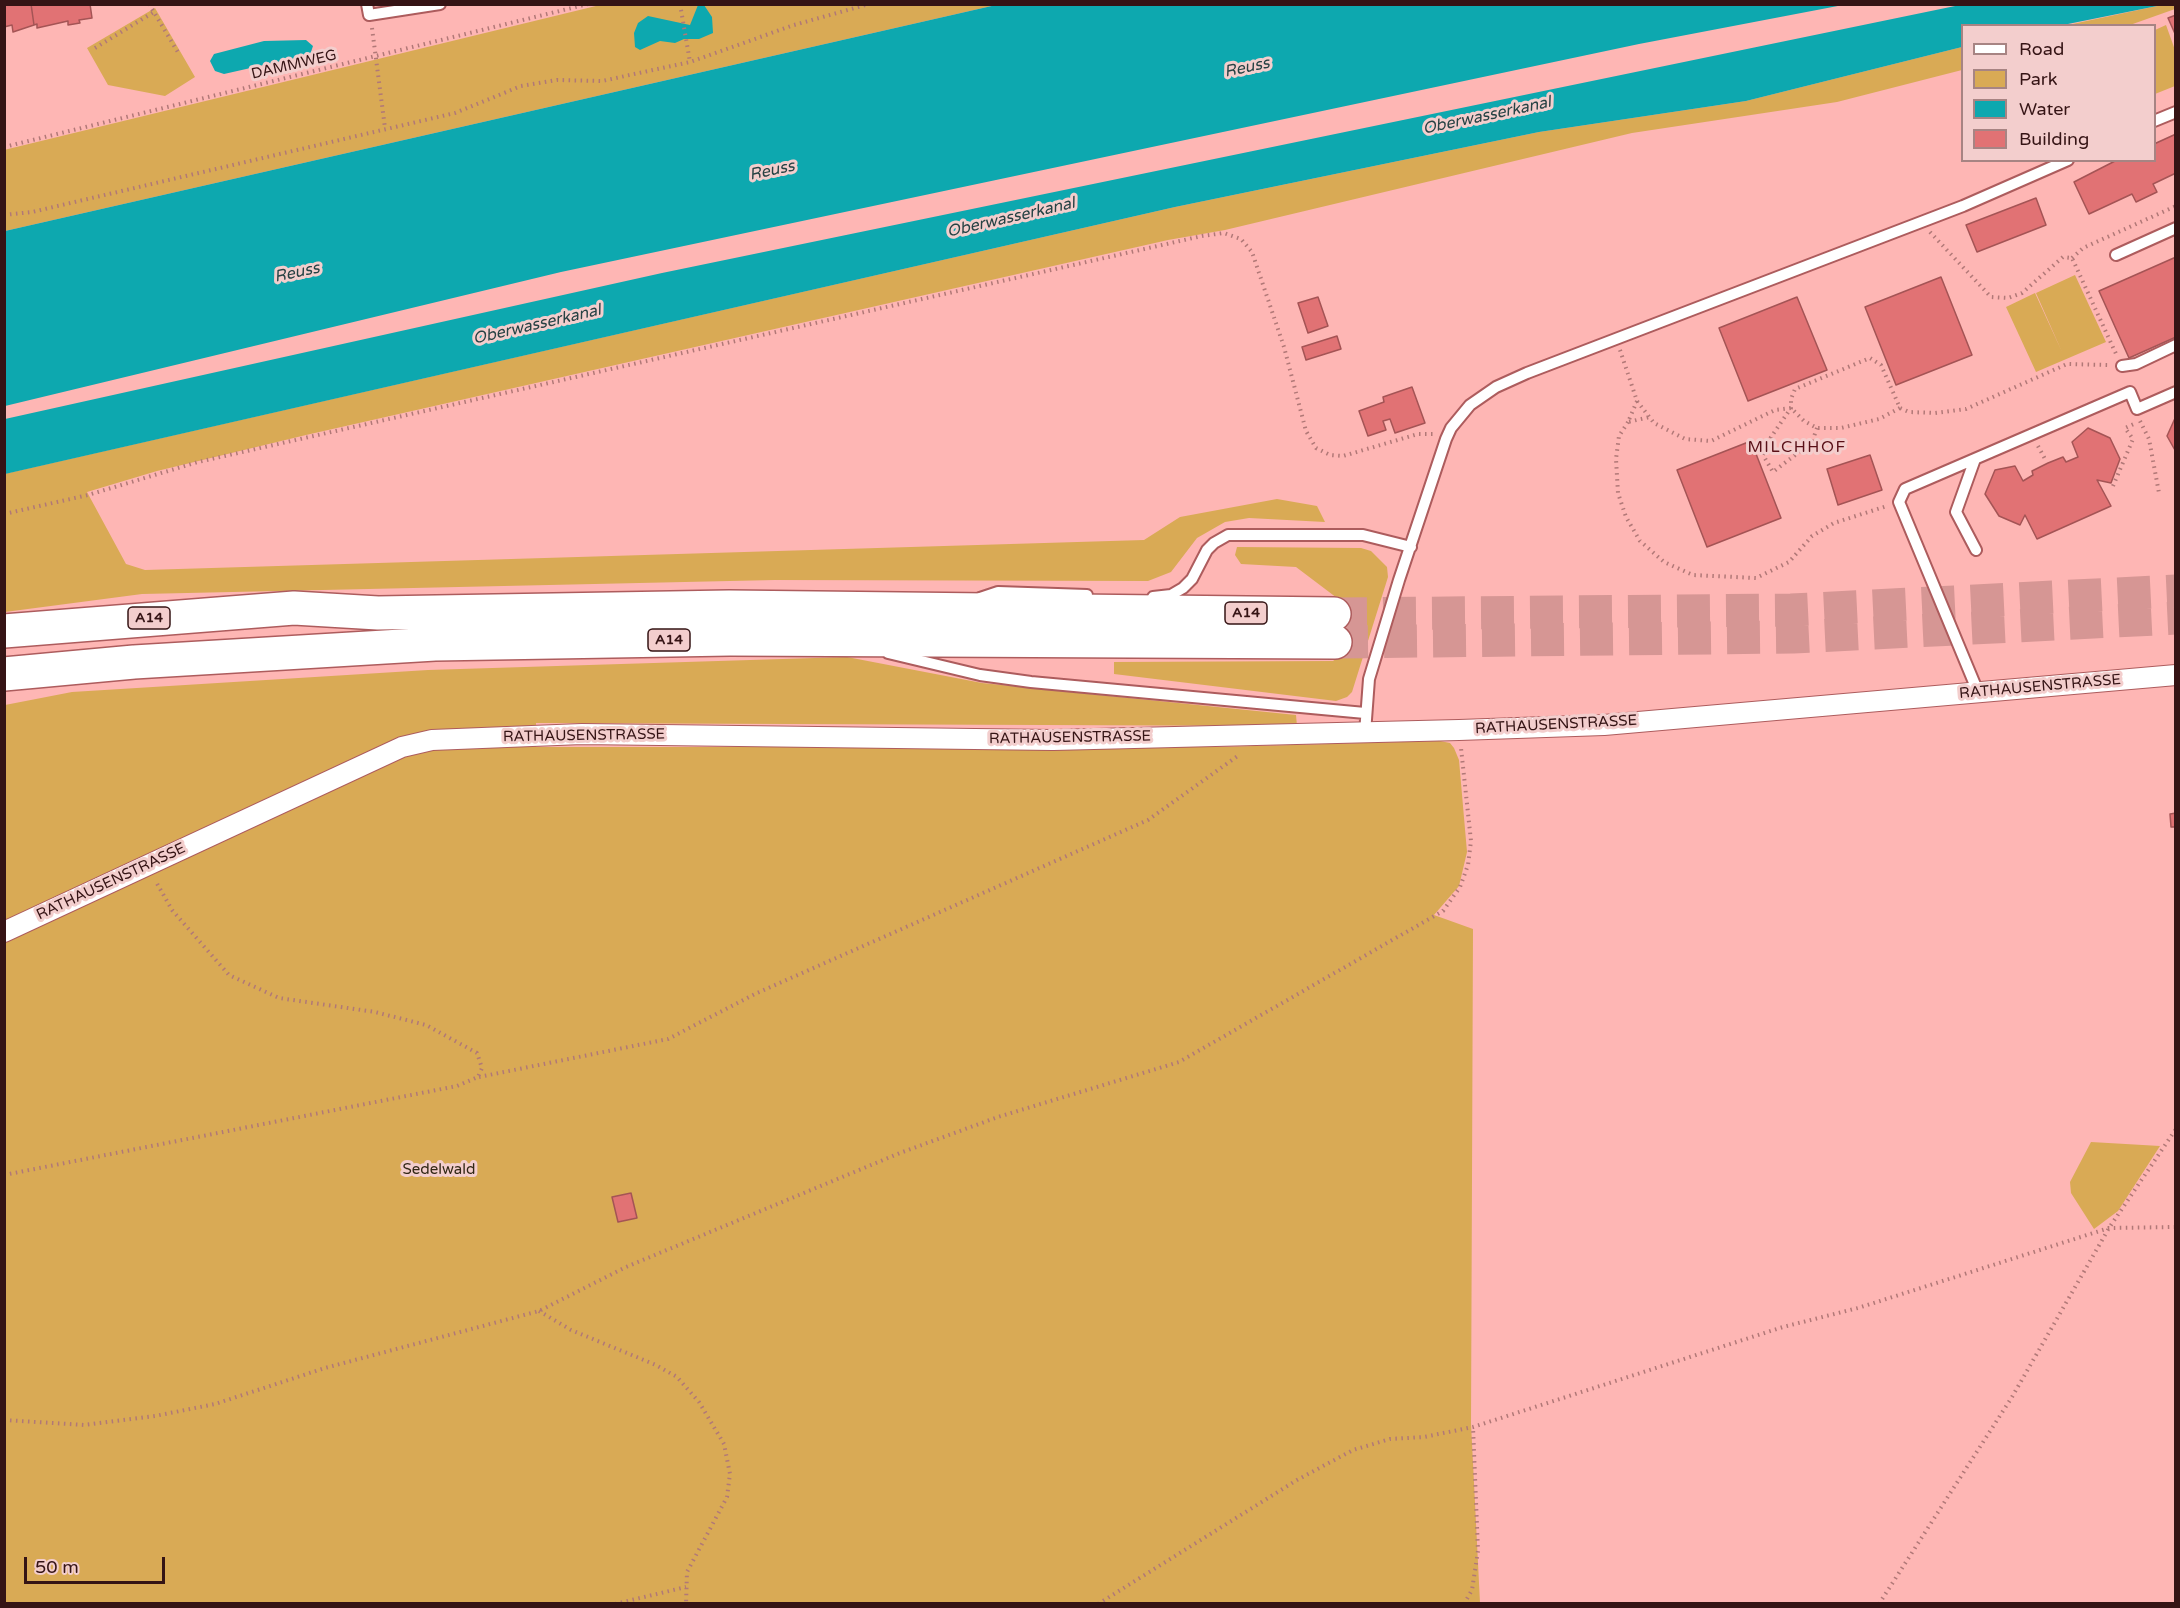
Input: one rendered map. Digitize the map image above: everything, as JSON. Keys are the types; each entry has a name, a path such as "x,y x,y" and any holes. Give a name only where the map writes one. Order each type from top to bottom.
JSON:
{"highway":[{"name":"A14","path":"4,632 294,608 378,614 638,608 949,608 1335,628 838,639 435,644 158,660 4,674"},
{"name":"A14","path":"4,646 155,631 327,621 378,614"}],"street":[{"name":"RATHAUSENSTRASSE","path":"4,932 402,747 432,740 582,734 1053,740 1268,735 1365,723 1459,730 1604,725 2175,675"}],"lane":[{"path":"368,10 440,4"},
{"path":"2156,120 2175,111"},
{"path":"838,639 915,661 980,675 1365,723 1369,679 1446,439 1451,428 1470,405 1496,387 1618,336 1924,221 2063,162"},
{"path":"2116,255 2175,228"},
{"path":"2122,366 2136,364 2175,345"},
{"path":"1978,692 1899,502 1905,489 2130,392 2137,408 2175,392"},
{"path":"1975,459 1956,512 1976,550"},
{"path":"1145,597 1171,595 1183,588 1192,579 1207,550 1228,535 1363,535 1411,547"},
{"path":"949,608 998,592 1100,595"}],"path":[{"path":"149,4 179,54"},
{"name":"DAMMWEG","path":"4,147 588,4"},
{"path":"680,4 690,62"},
{"path":"4,215 44,210 455,113 521,86 557,80 602,81 690,62 794,25 869,4"},
{"path":"368,10 377,57 385,128"},
{"path":"95,48 154,12"},
{"path":"1924,221 1927,229 1991,297 2007,298 2022,293 2063,257 2072,258 2083,248 2175,206"},
{"path":"4,514 88,495 209,460 1179,241 1224,233 1241,239 1252,252 1284,346 1306,431 1316,448 1330,455 1343,456 1418,434 1428,433 1446,439"},
{"path":"1817,428 1812,442 1773,472 1763,455 1771,437 1791,408 1791,399 1795,389 1870,358 1881,365 1900,408 1909,412 1935,413 1966,409 2067,364 2122,366 2072,258"},
{"path":"1618,336 1625,371 1637,401 1654,423 1685,439 1711,441 1775,410 1791,408"},
{"path":"2113,486 2133,439 2125,428 2162,411 2164,396"},
{"path":"1637,401 1628,423 1619,436 1616,459 1618,493 1626,518 1640,541 1664,562 1693,575 1756,578 1789,562 1812,536 1834,523 1899,502"},
{"path":"1791,408 1804,421 1817,428 1841,428 1880,419 1900,408"},
{"path":"1628,423 1650,417"},
{"path":"2140,421 2149,439 2159,494"},
{"path":"4,1420 84,1425 155,1416 215,1404 325,1368 539,1311 626,1267 900,1153 998,1117 1179,1062 1228,1036 1443,910 1460,887 1468,865 1471,840 1459,730"},
{"path":"4,1175 457,1086 478,1077 668,1039 758,993 1148,820 1268,735"},
{"path":"147,866 172,910 229,975 279,998 375,1012 426,1025 477,1053 482,1068 478,1077"},
{"path":"1879,1604 2012,1397 2109,1227 2175,1129"},
{"path":"1098,1604 1296,1480 1353,1450 1390,1439 1424,1437 1473,1427 1783,1327 1858,1308 2109,1227 2175,1227"},
{"path":"539,1311 571,1330 656,1365 677,1377 699,1402 724,1444 730,1474 727,1497 687,1572 686,1604"},
{"path":"1464,1604 1472,1590 1478,1551 1473,1427"},
{"path":"615,1604 686,1587"}],"green space":[{"path":"600,5 996,5 5,231 4,150"},
{"path":"2162,5 2175,5 2175,9 2133,24 2072,24"},
{"path":"155,8 195,77 165,96 108,85 87,48"},
{"path":"2166,25 2175,50 2175,86 2156,94 2156,30"},
{"path":"1961,47 1961,70 1837,102 1632,133 1225,230 1168,240 306,435 157,471 87,492 126,564 145,570 1144,540 1180,517 1277,499 1317,506 1325,522 1249,518 1225,522 1197,538 1171,572 1148,581 775,580 142,594 5,612 4,474 1175,207 1539,132 1746,101"},
{"path":"2075,275 2106,342 2036,372 2006,307 2035,293 2062,352 2036,293"},
{"path":"1237,547 1361,548 1371,551 1387,567 1388,577 1352,692 1347,697 1336,701 1114,674 1114,662 1333,661 1337,658 1341,601 1296,567 1241,564 1235,555"},
{"name":"Sedelwald","path":"847,657 982,683 1296,715 1297,726 536,723 536,747 1217,747 1440,741 1450,743 1454,748 1459,760 1467,852 1459,886 1434,915 1473,929 1471,1423 1480,1603 5,1604 5,705 72,692 428,670"},
{"path":"2091,1142 2160,1146 2118,1211 2094,1229 2071,1193 2070,1182"}],"water":[{"path":"698,5 704,5 712,17 713,33 699,39 684,39 675,43 660,41 640,50 635,47 634,33 638,23 648,16 690,25"},
{"name":"Reuss","path":"996,5 1843,5 1639,44 561,272 5,406 5,231"},
{"name":"Oberwasserkanal","path":"1960,5 2162,5 2068,24 1961,24 1961,47 1746,101 1539,132 1175,207 5,474 5,419 662,273"},
{"path":"306,40 313,46 310,55 224,74 215,71 210,61 214,54 264,41"}],"building":[{"path":"4,4 31,4 34,25 13,32 12,25 4,27"},
{"path":"31,4 90,4 92,18 79,20 80,23 68,25 68,21 37,28 37,24 34,25"},
{"path":"2176,15 2176,36 2168,18"},
{"path":"2176,134 2176,173 2153,184 2157,192 2136,202 2132,194 2089,214 2074,182 2113,162 2156,162 2156,143"},
{"path":"2036,198 2046,225 1977,252 1966,225"},
{"path":"2176,257 2176,337 2129,358 2099,291"},
{"path":"1941,277 1972,355 1896,385 1865,307"},
{"path":"1318,297 1328,326 1308,333 1298,303"},
{"path":"1797,297 1827,370 1748,401 1719,328"},
{"path":"1337,336 1341,349 1306,360 1302,347"},
{"path":"1412,387 1425,423 1395,433 1390,419 1383,421 1386,430 1368,436 1359,411 1384,402 1383,397"},
{"path":"2176,416 2176,452 2167,436"},
{"path":"2088,428 2110,438 2120,459 2111,483 2097,480 2111,506 2037,539 2025,515 2020,525 1999,516 1985,494 1995,470 2015,466 2023,481 2033,475 2032,471 2048,463 2063,457 2066,462 2078,457 2072,442"},
{"path":"1751,441 1781,518 1707,547 1677,470"},
{"path":"1870,455 1882,490 1838,505 1827,469"},
{"path":"2176,813 2176,827 2171,827 2170,814"},
{"path":"631,1193 637,1218 618,1222 612,1197"}],"tunnel":[{"path":"1334,614 1791,610 2176,591"},
{"path":"1335,642 1793,637 2176,618"}],"district":[{"name":"MILCHHOF","path":"1797,448"}]}
